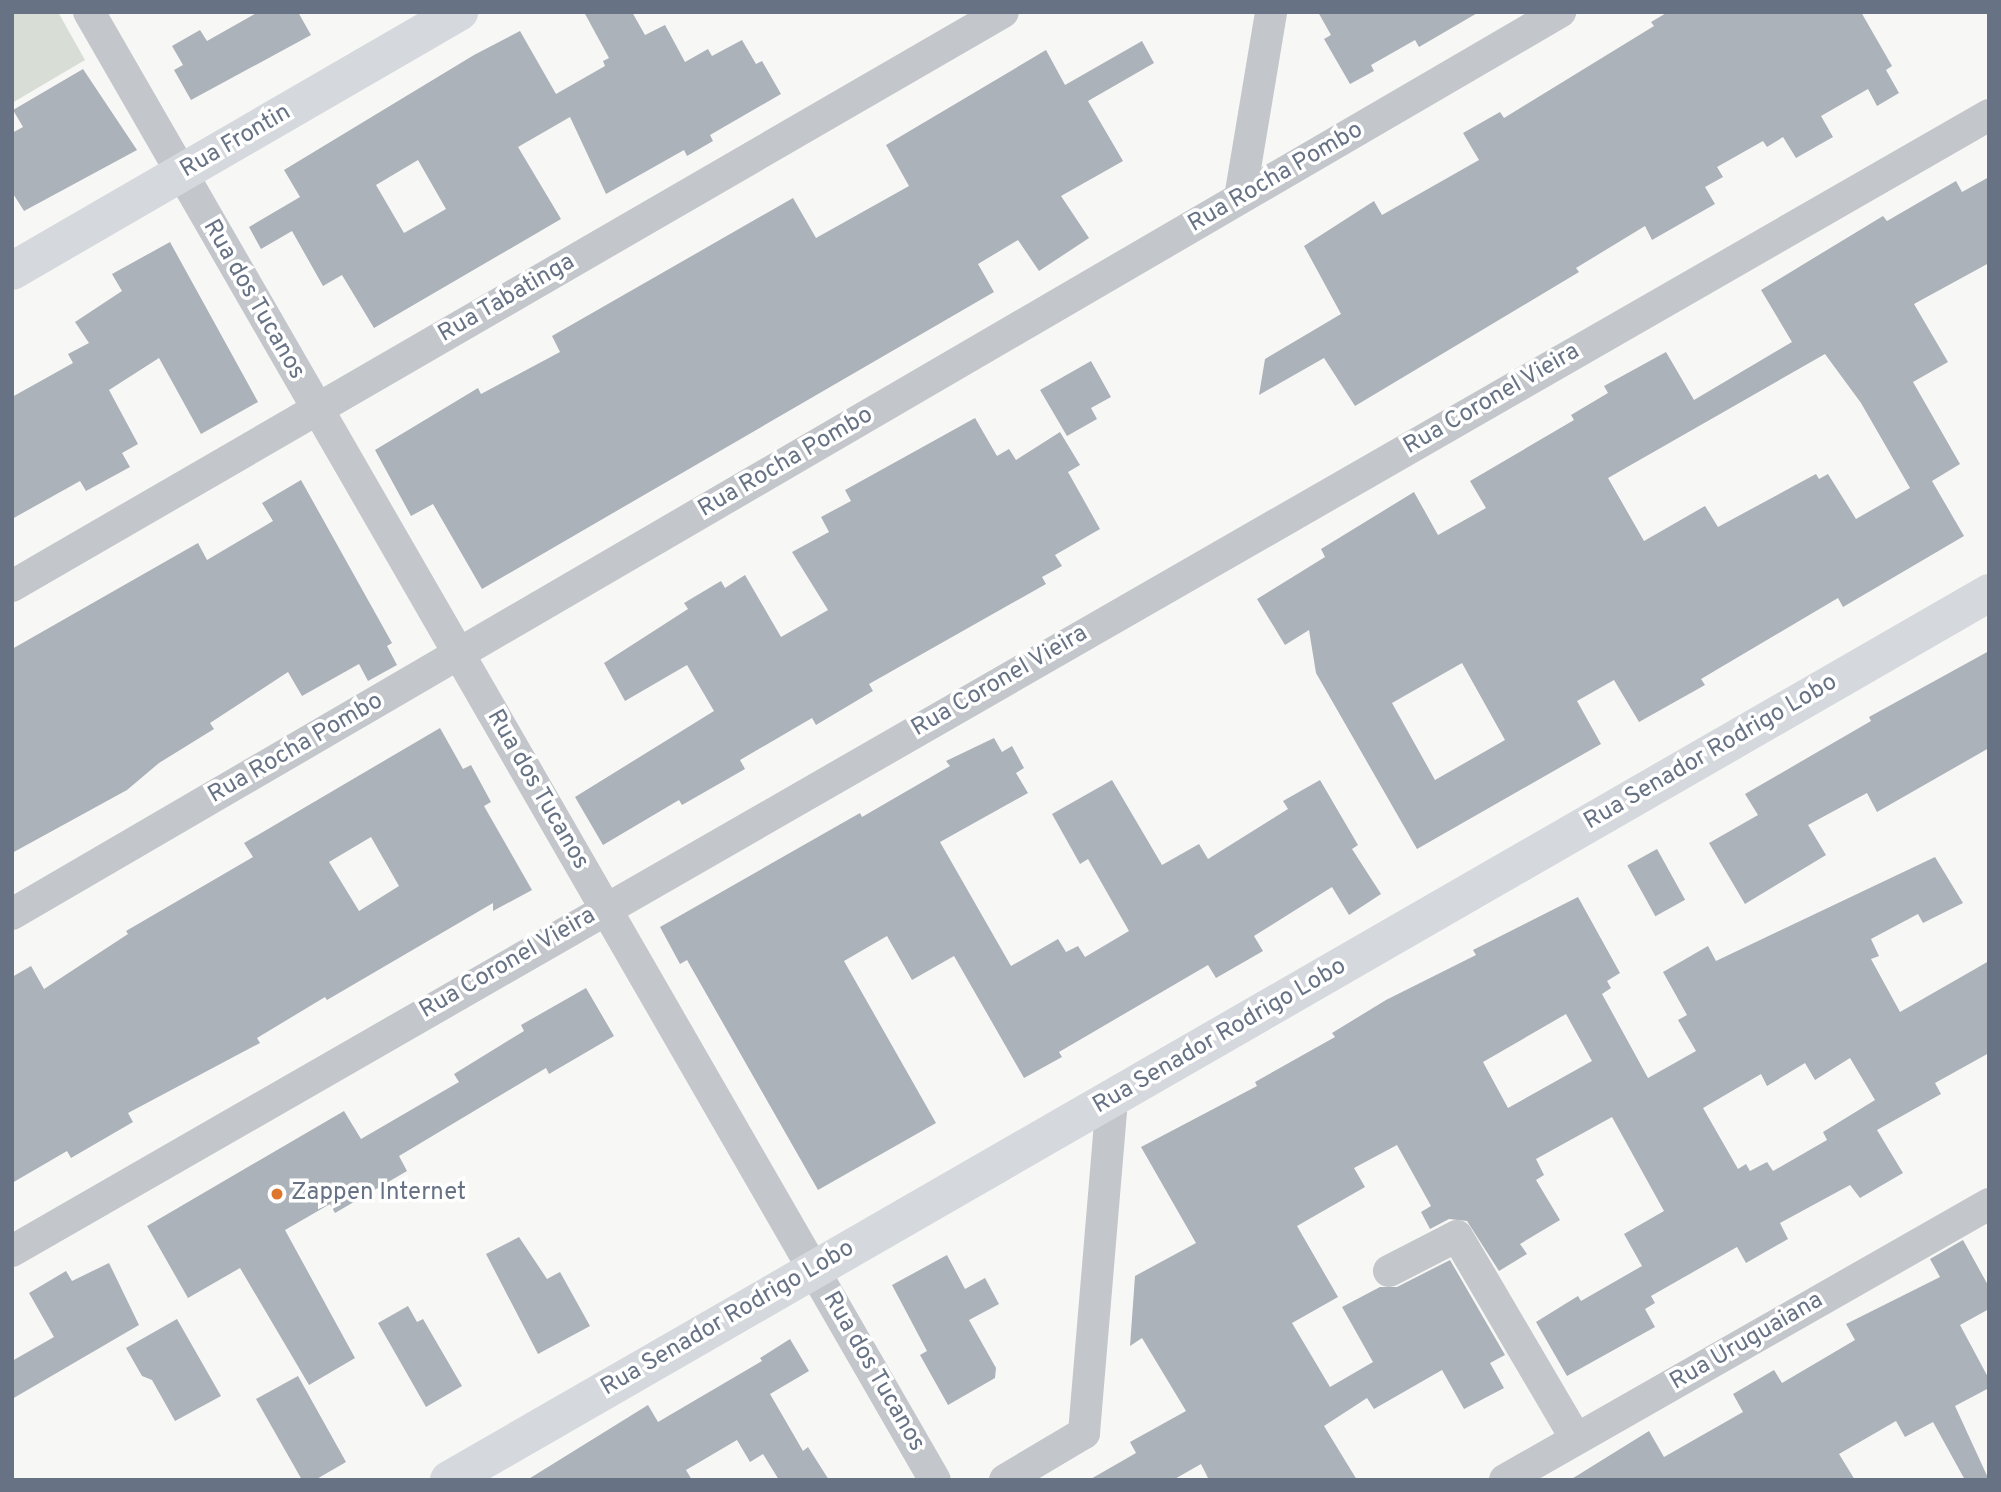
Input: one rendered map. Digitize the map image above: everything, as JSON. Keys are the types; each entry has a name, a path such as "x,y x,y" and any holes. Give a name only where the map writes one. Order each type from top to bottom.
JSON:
{"street":[{"name":"Rua dos Tucanos","path":"89,12 935,1480"},
{"name":"Rua Frontin","path":"12,271 459,12"},
{"name":"Rua Tabatinga","path":"12,586 1003,12"},
{"path":"1240,198 1271,12"},
{"name":"Rua Rocha Pombo","path":"12,915 1560,12"},
{"name":"Rua Coronel Vieira","path":"12,1251 1989,115"},
{"name":"Rua Senador Rodrigo Lobo","path":"449,1480 1989,593"},
{"path":"1005,1480 1084,1433 1112,1099"},
{"name":"Rua Uruguaiana","path":"1505,1480 1989,1204"},
{"path":"1390,1271 1457,1236 1576,1439"}],"shaded area":[{"path":"12,12 58,12 85,60 12,103"}],"building":[{"path":"258,12 298,12 311,35 191,100 174,70 183,65 172,46 200,30 207,41"},
{"path":"584,12 632,12 645,35 665,25 685,62 708,49 712,56 742,40 756,64 762,61 781,94 710,135 713,141 687,156 684,150 606,194 570,117 518,147 561,219 374,328 342,275 323,286 292,231 261,249 249,227 300,197 284,170 474,55 520,31 556,94 605,66 603,61 609,58","holes":["418,160 446,209 404,233 376,185"]},
{"path":"1318,12 1479,12 1419,47 1415,40 1371,65 1374,71 1350,84 1324,39 1331,35"},
{"path":"1668,12 1861,12 1892,66 1886,70 1899,93 1877,106 1868,89 1821,116 1833,137 1796,158 1783,137 1767,147 1763,141 1717,167 1723,177 1705,187 1715,204 1652,240 1645,226 1576,268 1579,272 1355,406 1324,358 1259,395 1265,359 1341,314 1304,246 1374,201 1382,215 1479,160 1463,133 1500,112 1504,118 1654,26 1651,22"},
{"path":"1142,41 1154,63 1088,101 1123,161 1061,196 1089,238 1039,271 1018,240 978,264 994,292 482,589 433,504 411,516 375,450 478,388 481,394 560,352 552,336 793,198 816,238 909,186 886,145 1046,50 1065,85"},
{"path":"83,69 137,150 24,211 12,192 12,133 23,127 13,110"},
{"path":"1989,177 1989,263 1914,304 1948,362 1913,382 1960,464 1932,481 1964,536 1843,607 1838,598 1701,679 1705,685 1639,722 1614,680 1577,701 1601,744 1417,849 1316,673 1309,630 1285,645 1257,599 1325,557 1321,549 1414,492 1438,535 1486,508 1470,481 1574,420 1571,415 1608,393 1604,386 1666,352 1694,400 1792,342 1761,290 1883,216 1887,221 1956,181 1962,192","holes":["1825,354 1861,403 1910,488 1856,519 1828,474 1819,479 1816,474 1718,527 1705,506 1644,541 1608,478","1462,663 1505,740 1435,780 1392,703"]},
{"path":"170,242 258,402 201,434 159,358 109,390 138,444 122,453 130,467 86,491 80,481 12,519 12,397 73,363 68,354 89,343 75,322 122,291 112,274"},
{"path":"1091,361 1111,397 1091,408 1097,419 1067,436 1040,390"},
{"path":"975,418 997,456 1009,449 1016,460 1060,432 1080,465 1068,472 1100,529 1055,555 1062,566 1042,577 1046,584 869,684 873,691 816,725 812,718 740,760 745,769 682,805 679,800 603,845 575,797 714,711 687,665 625,701 604,663 688,609 684,603 721,581 725,588 745,575 781,637 828,610 792,552 829,532 821,517 851,501 845,490"},
{"path":"301,480 392,643 387,646 397,665 368,681 359,664 302,696 288,672 210,723 214,729 159,763 127,790 12,853 12,649 198,543 207,560 273,521 262,503"},
{"path":"1989,651 1989,748 1877,812 1867,793 1808,825 1826,855 1745,904 1709,843 1758,815 1745,794 1871,721 1869,717"},
{"path":"440,728 463,769 471,765 491,802 484,806 532,890 493,911 493,903 327,1000 325,997 257,1038 260,1043 128,1113 133,1122 71,1158 67,1151 12,1183 12,977 31,966 44,989 128,934 126,931 253,857 244,843","holes":["371,837 399,886 359,911 329,862"]},
{"path":"994,738 1002,752 1012,746 1024,768 1016,773 1028,793 940,842 1011,966 1058,939 1066,952 1078,946 1085,957 1129,931 1088,859 1080,864 1052,814 1112,780 1162,865 1199,844 1208,859 1288,809 1283,801 1320,780 1358,845 1352,849 1381,894 1349,915 1332,887 1254,936 1263,951 1216,978 1208,965 1059,1052 1062,1057 1024,1078 954,956 912,980 887,936 844,961 936,1123 818,1190 687,960 680,964 660,927 860,813 862,817 950,766 946,761"},
{"path":"1657,849 1685,900 1655,916 1627,865"},
{"path":"1935,857 1963,903 1923,923 1918,914 1871,939 1879,956 1871,959 1900,1012 1989,961 1989,1053 1935,1083 1941,1094 1877,1130 1903,1173 1860,1198 1850,1185 1780,1223 1788,1239 1746,1263 1737,1247 1651,1296 1655,1303 1645,1309 1655,1327 1567,1376 1536,1322 1578,1296 1581,1301 1642,1266 1624,1234 1664,1211 1612,1117 1536,1159 1544,1175 1536,1180 1560,1220 1520,1244 1527,1254 1499,1271 1467,1221 1449,1219 1430,1229 1421,1212 1431,1206 1397,1145 1354,1168 1365,1187 1297,1226 1338,1297 1292,1323 1330,1387 1373,1362 1342,1307 1380,1287 1397,1287 1450,1260 1505,1355 1490,1363 1504,1388 1464,1409 1442,1370 1374,1409 1367,1398 1324,1426 1357,1480 1209,1480 1201,1464 1173,1480 1089,1480 1136,1453 1130,1442 1186,1411 1142,1338 1130,1346 1135,1276 1196,1243 1141,1147 1257,1086 1255,1082 1335,1037 1332,1033 1386,1000 1476,955 1473,950 1578,897 1620,973 1607,981 1611,988 1602,994 1648,1078 1696,1051 1678,1020 1687,1015 1663,972 1708,946 1716,961","holes":["1566,1014 1592,1061 1508,1108 1483,1062","1850,1058 1875,1100 1823,1132 1827,1140 1773,1171 1767,1162 1750,1171 1746,1164 1738,1169 1703,1108 1761,1074 1767,1086 1805,1063 1815,1080"]},
{"path":"586,988 614,1036 549,1074 546,1068 399,1156 407,1171 335,1213 330,1204 285,1230 355,1358 309,1385 240,1268 188,1298 147,1226 344,1111 361,1139 459,1082 454,1074 524,1031 521,1025"},
{"path":"519,1237 547,1279 560,1272 590,1326 538,1354 486,1254"},
{"path":"1963,1240 1989,1287 1989,1309 1960,1325 1989,1379 1989,1388 1955,1406 1989,1480 1965,1480 1933,1422 1905,1437 1896,1421 1839,1454 1855,1480 1570,1480 1649,1431 1664,1457 1743,1412 1733,1394 1774,1370 1782,1383 1855,1340 1846,1324 1940,1277 1930,1259"},
{"path":"947,1255 965,1289 985,1278 999,1304 969,1320 996,1368 995,1378 948,1405 920,1355 927,1351 892,1285"},
{"path":"109,1263 139,1325 12,1399 12,1361 54,1337 29,1293 66,1271 72,1281"},
{"path":"408,1306 417,1322 423,1319 462,1386 426,1407 378,1323"},
{"path":"177,1319 221,1396 175,1421 152,1380 142,1376 126,1348"},
{"path":"790,1339 809,1371 770,1394 803,1451 808,1447 829,1480 779,1480 763,1454 750,1462 737,1440 686,1470 692,1480 527,1480 648,1405 658,1422 762,1361 760,1358"},
{"path":"298,1376 346,1462 315,1480 302,1480 256,1399"}],"place":[{"name":"Zappen Internet","path":"277,1194"}]}
